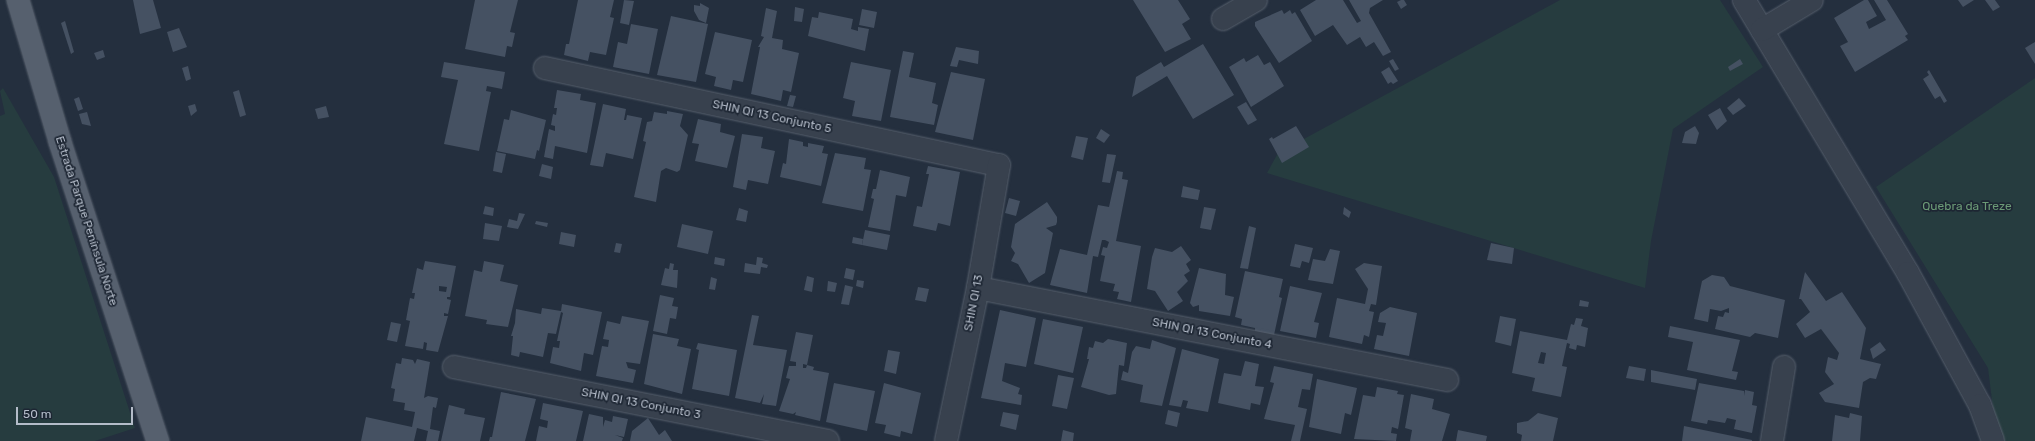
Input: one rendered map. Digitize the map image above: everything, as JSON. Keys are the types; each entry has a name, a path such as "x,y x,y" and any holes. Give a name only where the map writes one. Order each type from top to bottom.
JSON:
{"main road":[{"name":"Estrada Parque Península Norte","path":"18,0 60,142 158,441"}],"street":[{"path":"1223,19 1256,0"},
{"path":"1744,0 1908,273 1980,405 1993,441"},
{"path":"1762,30 1812,0"},
{"name":"SHIN QI 13 Conjunto 5","path":"545,68 999,165"},
{"name":"SHIN QI 13","path":"946,441 978,288 999,165"},
{"name":"SHIN QI 13 Conjunto 4","path":"978,288 1447,380"},
{"name":"SHIN QI 13 Conjunto 3","path":"454,367 828,441"},
{"path":"1772,441 1784,367"}],"green space":[{"path":"1560,0 1720,0 1763,67 1673,129 1651,241 1645,288 1267,173 1278,153"},
{"name":"Quebra da Treze","path":"2035,78 2035,441 1997,441 1988,368 1876,187"},
{"path":"3,88 54,177 135,428 95,441 0,441 0,116 5,114 0,91"}],"building":[{"path":"133,0 153,0 161,28 140,34"},
{"path":"475,0 518,0 510,32 515,33 512,47 507,46 505,57 465,49"},
{"path":"578,0 614,0 610,17 614,18 606,55 590,52 588,61 564,55 566,44 569,44"},
{"path":"624,0 634,1 629,25 620,23"},
{"path":"1133,0 1178,0 1190,19 1182,24 1191,39 1165,52"},
{"path":"1316,0 1343,0 1357,23 1361,21 1349,0 1383,0 1370,8 1369,13 1391,52 1383,56 1374,42 1366,47 1360,37 1347,45 1333,25 1315,36 1300,10"},
{"path":"1404,0 1407,5 1401,9 1397,2"},
{"path":"1864,0 1868,0 1877,16 1866,22 1869,29 1886,20 1874,0 1887,0 1908,34 1905,36 1908,40 1855,72 1840,46 1848,42 1834,18"},
{"path":"1958,0 1974,0 1963,7"},
{"path":"1985,0 1995,0 2000,7 1993,11"},
{"path":"700,3 709,8 706,23 699,20 694,11 694,5 700,6"},
{"path":"795,7 804,9 802,22 794,21"},
{"path":"766,8 777,11 772,38 783,40 782,49 799,53 791,92 783,90 781,101 751,94 760,47 758,47 764,37 761,36"},
{"path":"862,9 877,12 874,28 859,25"},
{"path":"1282,10 1284,14 1290,10 1292,14 1295,12 1312,41 1279,63 1255,26 1255,22"},
{"path":"819,12 853,19 851,29 858,31 858,27 869,29 865,51 808,36 812,17 818,18"},
{"path":"671,16 708,24 696,82 657,75"},
{"path":"65,21 74,52 71,54 61,23"},
{"path":"631,24 658,29 649,74 613,67 618,42 627,44"},
{"path":"179,28 187,47 173,52 167,32"},
{"path":"715,32 752,40 743,82 733,80 731,90 714,86 716,77 705,74"},
{"path":"2035,42 2035,64 2025,48"},
{"path":"1203,44 1234,95 1193,119 1167,76 1132,97 1136,77 1161,62 1164,67"},
{"path":"956,47 979,51 978,64 959,60 957,67 950,66"},
{"path":"103,50 105,57 97,60 94,53"},
{"path":"903,51 914,53 909,77 936,83 932,103 938,105 934,125 890,117"},
{"path":"1258,55 1264,65 1270,62 1284,86 1251,107 1229,67 1244,58 1246,62"},
{"path":"1393,59 1399,69 1395,71 1389,61"},
{"path":"1740,59 1743,64 1730,71 1728,67"},
{"path":"444,62 505,72 502,89 487,86 486,91 491,92 479,151 444,144 458,80 441,77"},
{"path":"851,62 891,70 881,121 852,116 855,101 843,98"},
{"path":"188,66 191,79 186,81 182,68"},
{"path":"1389,67 1398,81 1393,84 1391,82 1388,84 1381,72"},
{"path":"1929,70 1947,101 1944,103 1940,96 1935,99 1923,79 1929,75 1927,72"},
{"path":"951,72 985,79 973,140 935,132"},
{"path":"239,90 246,115 240,117 233,92"},
{"path":"557,90 581,94 580,100 596,103 587,153 555,146 553,159 544,157 549,129 555,131 555,126 551,125 553,114 556,115 557,108 554,108"},
{"path":"790,95 796,96 793,107 787,106"},
{"path":"79,97 83,109 78,111 74,99"},
{"path":"1739,98 1746,106 1733,115 1727,108"},
{"path":"1246,102 1257,120 1248,125 1237,107"},
{"path":"195,104 197,111 191,116 188,106"},
{"path":"603,104 626,109 624,120 626,120 627,115 642,118 633,159 606,153 603,167 590,165"},
{"path":"326,106 329,117 318,119 315,109"},
{"path":"1720,108 1727,121 1717,130 1708,115"},
{"path":"511,110 546,120 539,151 537,150 535,159 497,151 504,119 509,120"},
{"path":"667,111 683,114 680,126 688,135 680,170 677,172 666,168 661,171 656,202 634,197 646,142 643,141 647,122 652,121 654,112 667,114"},
{"path":"87,112 91,126 82,124 79,114"},
{"path":"698,119 721,124 720,132 735,136 727,168 695,161 699,144 692,143"},
{"path":"1296,126 1309,147 1282,163 1269,139 1272,137 1273,139"},
{"path":"1695,126 1699,133 1696,144 1682,143 1685,132"},
{"path":"1101,129 1110,135 1104,143 1096,138"},
{"path":"742,134 763,137 761,148 775,151 768,184 748,180 746,190 733,187"},
{"path":"1076,136 1088,138 1083,160 1071,157"},
{"path":"789,139 803,142 803,146 808,147 808,143 824,146 822,153 828,154 821,186 780,177 783,163 786,164"},
{"path":"496,152 506,154 502,173 493,171"},
{"path":"835,153 866,158 864,169 871,170 863,211 822,203"},
{"path":"1107,154 1116,155 1110,183 1102,182"},
{"path":"542,164 553,167 551,179 539,176"},
{"path":"928,166 960,172 950,226 938,223 936,231 913,226 917,206 922,207 929,174 926,174"},
{"path":"880,170 910,177 906,197 896,195 890,231 868,227 874,199 871,198 873,189 876,189"},
{"path":"1117,171 1123,172 1122,179 1128,180 1116,241 1141,246 1131,302 1117,299 1119,292 1113,291 1115,284 1100,281 1105,256 1101,255 1103,247 1107,248 1109,242 1105,240 1102,240 1098,257 1093,256 1087,293 1050,285 1060,249 1087,255 1098,205 1109,207"},
{"path":"1183,186 1200,190 1198,200 1181,197"},
{"path":"1009,198 1020,201 1016,216 1005,213"},
{"path":"1047,202 1057,217 1057,222 1056,225 1046,228 1053,233 1045,273 1029,283 1018,264 1011,261 1015,253 1011,247 1015,224"},
{"path":"485,206 494,208 493,216 483,214"},
{"path":"1204,207 1216,209 1211,230 1200,228"},
{"path":"1344,207 1351,212 1349,218 1343,214"},
{"path":"739,208 748,211 746,222 736,220"},
{"path":"519,213 525,214 518,229 507,227 509,219 517,221"},
{"path":"536,221 548,223 547,227 535,224"},
{"path":"485,223 502,226 499,241 483,239"},
{"path":"682,224 713,231 708,254 677,247"},
{"path":"1249,226 1256,228 1248,269 1240,268"},
{"path":"865,230 890,235 887,250 862,245"},
{"path":"561,232 576,235 574,247 559,244"},
{"path":"853,237 863,239 862,245 852,243"},
{"path":"616,243 622,244 620,253 614,252"},
{"path":"1491,243 1514,248 1512,264 1487,260"},
{"path":"1295,244 1313,248 1309,263 1302,261 1300,268 1290,266"},
{"path":"1181,246 1191,260 1186,264 1190,271 1184,275 1188,281 1177,292 1183,301 1168,311 1155,291 1147,289 1152,257 1155,248 1172,252"},
{"path":"1330,249 1340,251 1333,284 1308,280 1313,259 1325,261"},
{"path":"715,257 725,259 724,266 714,264"},
{"path":"757,257 763,258 762,263 768,265 767,268 761,267 760,274 744,272 745,263 756,265"},
{"path":"425,261 456,266 450,297 447,297 447,299 451,300 448,314 444,313 444,316 448,316 438,352 426,350 427,343 424,342 423,349 405,346 410,321 406,320 410,298 414,299 415,293 412,293 417,268 423,270","holes":["439,286 447,287 446,292 439,291"]},
{"path":"484,261 504,265 500,281 518,285 508,327 486,324 487,320 465,316 474,270 482,272"},
{"path":"670,263 674,264 673,270 678,270 677,288 661,285 665,268 669,269"},
{"path":"1364,263 1382,266 1376,305 1371,304 1369,311 1374,312 1369,337 1364,335 1362,344 1329,337 1337,298 1365,304 1368,289 1355,269"},
{"path":"846,268 855,270 853,280 844,278"},
{"path":"1199,268 1226,274 1225,295 1234,297 1230,316 1199,311 1199,305 1193,307 1190,303"},
{"path":"1245,271 1283,279 1279,297 1282,298 1274,335 1255,331 1255,328 1241,325 1242,319 1235,317"},
{"path":"1805,272 1826,301 1842,292 1866,328 1860,359 1881,364 1876,379 1870,378 1863,382 1859,408 1825,402 1819,393 1834,384 1825,372 1828,357 1837,360 1839,353 1821,329 1805,338 1796,324 1810,312 1801,299 1799,299"},
{"path":"1712,275 1724,277 1730,286 1785,300 1778,338 1755,333 1750,337 1715,329 1718,316 1723,317 1725,312 1729,313 1729,308 1721,311 1710,309 1708,322 1694,319 1702,281"},
{"path":"807,276 814,278 812,292 804,290"},
{"path":"711,277 717,279 715,290 709,289"},
{"path":"857,280 864,281 863,288 856,286"},
{"path":"828,281 837,283 835,292 827,291"},
{"path":"845,285 853,287 849,305 841,304"},
{"path":"1290,286 1322,293 1314,322 1319,323 1316,338 1280,331"},
{"path":"918,287 929,289 926,302 915,300"},
{"path":"660,295 674,298 672,306 678,307 676,319 670,318 667,334 653,331"},
{"path":"1580,300 1589,302 1588,307 1579,306"},
{"path":"562,304 602,312 593,355 584,353 581,371 550,363 553,347 559,348 560,341 557,341 563,313 561,312 556,334 548,333 543,357 520,352 519,357 511,355 513,336 511,336 515,323 516,309 541,314 542,308 561,311"},
{"path":"1390,307 1417,313 1409,356 1374,349 1377,335 1383,336 1386,323 1378,322 1380,313"},
{"path":"1000,310 1036,318 1026,367 1005,363 1002,381 1020,388 1018,394 1022,395 1021,405 981,398"},
{"path":"752,315 759,316 753,345 787,350 776,406 762,404 764,394 760,403 735,398"},
{"path":"622,316 649,321 640,364 626,362 628,368 636,370 633,383 596,376 602,346 608,347 609,340 603,339 607,321 620,324"},
{"path":"1500,316 1516,319 1511,346 1495,342"},
{"path":"1576,318 1583,319 1581,326 1588,328 1585,347 1577,345 1576,350 1569,348 1570,344 1567,343 1562,366 1567,367 1561,397 1532,391 1535,378 1512,373 1520,331 1567,340 1571,324 1574,325","holes":["1541,352 1546,353 1544,364 1538,363"]},
{"path":"1043,319 1083,327 1073,373 1034,364"},
{"path":"391,322 401,324 397,342 387,340"},
{"path":"1670,326 1740,340 1732,371 1738,372 1736,380 1687,370 1693,342 1668,337"},
{"path":"796,332 813,335 807,365 814,367 813,370 829,373 820,421 795,415 796,412 793,414 779,411 790,379 786,378 789,366 796,366 796,362 790,361","holes":["803,364 807,365 806,368 803,368"]},
{"path":"653,334 679,339 677,346 691,349 682,394 644,384"},
{"path":"1108,339 1127,343 1124,366 1119,365 1116,394 1109,395 1081,387 1089,359 1087,359 1089,347 1093,348 1095,341 1103,343"},
{"path":"1152,340 1176,348 1162,406 1140,402 1143,385 1121,380 1123,371 1128,373 1132,352 1136,346 1150,349"},
{"path":"1880,342 1886,350 1873,359 1870,349"},
{"path":"698,343 737,350 729,396 692,389 699,350 696,349"},
{"path":"1182,349 1219,359 1208,412 1186,408 1188,401 1183,400 1181,407 1169,405"},
{"path":"888,350 900,352 896,374 884,371"},
{"path":"402,358 413,360 415,364 417,359 430,362 424,398 428,396 438,398 436,408 433,407 430,429 440,431 438,441 426,441 428,431 417,428 414,441 361,441 366,417 412,427 415,412 404,410 405,403 393,401 395,389 391,388 396,363 401,364"},
{"path":"1245,361 1259,364 1255,386 1264,387 1260,405 1251,403 1250,410 1218,403 1224,373 1241,376"},
{"path":"1274,366 1313,374 1310,390 1302,389 1298,407 1307,409 1300,441 1291,441 1295,425 1264,419 1274,383 1270,382"},
{"path":"1629,366 1646,369 1644,381 1626,378"},
{"path":"1651,370 1697,379 1695,390 1651,382"},
{"path":"1058,375 1074,378 1067,409 1052,406"},
{"path":"1317,379 1357,388 1351,415 1345,413 1341,434 1309,427"},
{"path":"834,383 875,391 867,431 826,422"},
{"path":"884,383 921,393 912,434 901,431 900,437 884,433 886,425 875,423"},
{"path":"1699,383 1744,391 1744,396 1745,390 1754,392 1752,405 1757,406 1752,433 1734,429 1736,420 1727,418 1725,423 1708,420 1707,424 1691,421"},
{"path":"1377,387 1398,391 1397,394 1404,395 1398,429 1392,427 1391,433 1397,434 1396,441 1354,439 1363,395 1375,397"},
{"path":"501,392 536,399 525,441 489,441 490,437 492,437"},
{"path":"1411,394 1434,399 1432,409 1450,414 1442,441 1410,441 1412,430 1405,428"},
{"path":"543,403 583,411 576,441 536,441 539,426 547,428 548,421 540,419"},
{"path":"449,405 465,409 464,414 485,418 480,441 441,441"},
{"path":"1168,410 1180,413 1177,427 1165,424"},
{"path":"1003,412 1019,415 1016,430 1000,426"},
{"path":"1538,413 1558,418 1553,441 1521,441 1522,435 1517,433 1517,423 1528,421"},
{"path":"1850,413 1862,416 1860,441 1832,441 1835,415 1849,418"},
{"path":"589,414 603,417 603,427 605,420 612,422 613,416 628,419 624,437 615,435 623,438 622,441 583,441"},
{"path":"648,418 659,435 665,430 672,441 630,441 632,431"},
{"path":"1684,426 1752,440 1752,441 1682,441"},
{"path":"1063,430 1074,433 1073,441 1061,441"},
{"path":"1458,430 1487,436 1486,441 1456,441"}]}
